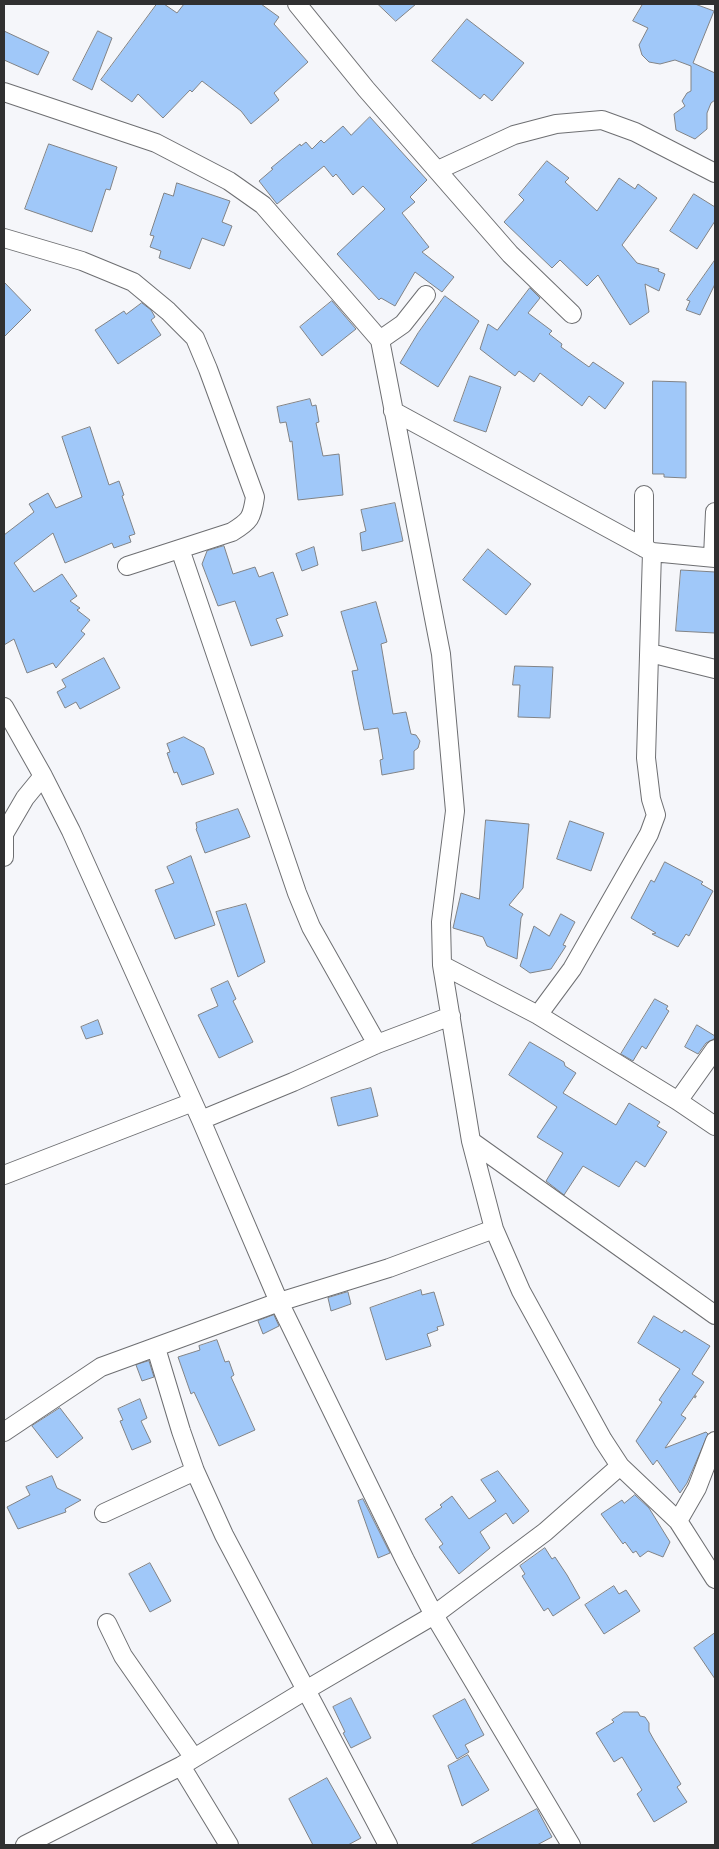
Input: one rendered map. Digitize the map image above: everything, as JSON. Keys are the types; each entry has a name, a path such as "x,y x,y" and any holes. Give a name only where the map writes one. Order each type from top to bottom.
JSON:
{"street":[{"path":"297,4 366,89 510,254 572,314"},
{"path":"4,92 156,143 229,181 263,205 380,340 441,654 455,811 441,922 442,965 471,1141 494,1229 521,1291 603,1440 620,1466 678,1521 715,1579"},
{"path":"438,170 514,135 556,124 602,120 635,132 715,172"},
{"path":"4,238 82,261 133,282 168,311 195,338 208,368 255,497 253,511 247,523 232,532 127,566"},
{"path":"380,340 403,324 426,295"},
{"path":"393,411 648,550 714,557 715,512"},
{"path":"538,1015 572,969 649,834 656,815 651,799 646,758 650,653 648,550 644,494"},
{"path":"180,549 297,893 311,927 377,1044"},
{"path":"650,653 715,669"},
{"path":"4,707 43,776 102,897 279,1302 434,1615 571,1845"},
{"path":"4,857 4,834 25,798 43,776"},
{"path":"442,965 538,1015 678,1101 715,1126"},
{"path":"201,1120 293,1082 377,1044 451,1016"},
{"path":"678,1101 715,1049"},
{"path":"4,1175 193,1102"},
{"path":"471,1141 715,1315"},
{"path":"4,1432 101,1367 279,1302 389,1268 494,1229"},
{"path":"156,1348 195,1471 224,1535 388,1845"},
{"path":"678,1521 697,1488 715,1442"},
{"path":"25,1845 188,1762 434,1615 545,1532 620,1466"},
{"path":"104,1512 195,1471"},
{"path":"107,1624 123,1656 188,1762 229,1845"}],"path":[{"path":"694,1396 699,1399"}],"building":[{"path":"157,4 164,4 177,13 184,4 261,4 279,17 274,24 308,62 274,93 279,100 251,124 241,111 202,81 192,92 190,90 163,118 138,94 132,102 101,80"},
{"path":"378,4 416,4 396,21"},
{"path":"643,4 695,4 714,11 693,63 715,73 715,100 711,103 707,113 707,129 695,139 676,130 674,114 685,106 682,101 687,93 691,91 691,66 675,60 660,64 649,62 642,55 639,45 648,28 633,21"},
{"path":"467,19 524,63 492,101 484,94 480,99 432,61"},
{"path":"4,31 49,52 38,75 4,60"},
{"path":"98,31 112,38 92,90 73,80"},
{"path":"370,117 427,180 410,197 415,202 402,213 429,247 422,252 454,277 442,292 415,272 395,306 381,298 379,300 337,254 385,209 363,186 353,195 336,174 333,177 324,166 277,204 259,181 273,169 271,168 300,144 301,146 306,142 312,149 321,140 324,143 343,126 351,135"},
{"path":"49,144 117,167 110,190 106,189 92,232 25,209"},
{"path":"547,161 569,178 565,182 597,211 619,178 635,189 638,184 657,198 622,245 637,263 659,269 658,271 665,274 659,291 645,284 649,312 630,325 598,275 587,286 560,260 552,268 504,222 524,200 519,195"},
{"path":"177,183 230,201 222,222 232,226 224,246 202,238 190,269 159,258 161,251 150,247 154,236 150,235 164,193 173,196"},
{"path":"694,194 715,207 715,221 697,249 670,231"},
{"path":"715,260 715,284 700,315 686,310 690,301 687,300"},
{"path":"4,282 31,310 4,337"},
{"path":"530,288 540,298 528,313 552,331 549,334 562,344 561,347 589,367 593,362 624,383 605,409 589,396 582,406 540,373 534,382 519,371 515,376 480,349 488,324 497,330"},
{"path":"445,296 479,321 438,387 400,363 418,333"},
{"path":"332,301 356,329 322,356 300,327"},
{"path":"142,303 151,310 155,317 151,320 161,335 118,364 95,330 124,311 126,314"},
{"path":"470,376 501,387 486,432 454,421"},
{"path":"653,381 686,382 686,478 664,477 664,474 653,474"},
{"path":"310,399 312,406 316,405 319,422 316,423 323,456 339,454 343,495 298,500 292,441 290,442 286,422 280,423 277,407"},
{"path":"90,427 109,485 119,481 135,534 129,536 131,542 114,548 112,543 65,563 53,533 14,563 34,592 62,574 77,596 70,601 80,608 77,610 90,620 81,631 85,634 56,668 53,663 27,673 14,639 4,645 4,535 34,512 29,504 48,493 56,508 82,497 62,437"},
{"path":"395,503 403,541 362,551 360,533 366,531 361,510"},
{"path":"224,546 233,574 255,567 259,577 273,572 288,615 276,619 283,636 251,646 235,601 218,606 202,564 207,551"},
{"path":"314,547 318,565 302,571 296,554"},
{"path":"488,549 531,584 506,615 463,580"},
{"path":"681,570 715,572 715,633 676,631"},
{"path":"376,602 387,642 381,644 393,714 406,712 411,734 416,735 420,741 418,748 414,751 414,769 382,775 380,760 383,759 378,728 364,730 352,671 358,670 341,612"},
{"path":"104,658 120,688 80,709 76,702 65,708 57,692 66,687 62,680"},
{"path":"515,666 553,667 550,718 518,717 520,685 513,685"},
{"path":"184,737 204,748 214,774 182,785 177,772 174,773 167,753 170,752 167,744"},
{"path":"238,809 250,837 205,853 196,829 196,823"},
{"path":"486,820 529,824 523,888 509,905 523,914 517,959 487,946 483,937 453,928 461,893 479,899"},
{"path":"570,821 604,833 591,871 557,859"},
{"path":"191,856 215,925 175,939 155,890 174,883 167,867"},
{"path":"665,862 703,882 701,884 713,891 689,936 686,934 678,947 652,934 656,933 631,918 651,880 654,882"},
{"path":"246,904 265,962 238,977 216,912"},
{"path":"561,914 575,922 563,945 566,946 551,969 530,973 520,966 534,926 549,936"},
{"path":"228,981 236,999 233,1001 253,1042 219,1058 198,1015 218,1006 211,989"},
{"path":"655,999 668,1006 666,1009 669,1011 646,1049 642,1046 633,1061 621,1054"},
{"path":"98,1020 103,1034 86,1039 81,1027"},
{"path":"697,1025 715,1036 714,1039 706,1043 698,1054 685,1047"},
{"path":"530,1042 564,1062 565,1066 576,1073 563,1093 616,1125 629,1103 660,1122 657,1126 667,1132 645,1167 636,1161 619,1187 583,1166 564,1195 546,1181 563,1153 537,1137 557,1107 509,1075"},
{"path":"371,1088 378,1116 338,1126 331,1098"},
{"path":"421,1290 422,1295 434,1292 444,1325 437,1327 438,1330 427,1334 431,1346 386,1360 370,1308"},
{"path":"348,1292 351,1304 331,1311 328,1298"},
{"path":"274,1315 279,1326 263,1334 258,1321"},
{"path":"654,1316 682,1333 684,1330 710,1346 692,1374 704,1382 681,1415 686,1418 665,1448 706,1432 708,1434 687,1483 680,1493 657,1460 653,1465 636,1441 662,1402 659,1400 680,1369 638,1343"},
{"path":"217,1340 225,1362 229,1361 234,1375 231,1377 255,1430 219,1446 194,1392 191,1394 178,1357 200,1350 199,1346"},
{"path":"149,1361 154,1377 142,1381 136,1365"},
{"path":"140,1399 147,1418 141,1421 151,1442 132,1450 120,1421 123,1420 118,1409"},
{"path":"60,1408 83,1438 57,1458 32,1426"},
{"path":"498,1471 529,1511 513,1524 506,1513 480,1532 490,1548 459,1574 439,1547 443,1544 425,1519 442,1507 440,1505 452,1496 469,1519 496,1501 481,1480"},
{"path":"52,1476 57,1488 81,1500 65,1509 66,1512 18,1529 7,1507 30,1495 26,1487"},
{"path":"635,1495 649,1508 670,1542 663,1557 648,1551 640,1557 636,1551 633,1553 625,1542 623,1544 601,1514 622,1500 624,1503"},
{"path":"363,1499 390,1553 378,1558 358,1501"},
{"path":"545,1548 552,1559 555,1557 580,1598 553,1616 548,1608 544,1611 522,1576 525,1574 520,1566"},
{"path":"150,1563 171,1601 150,1612 129,1574"},
{"path":"614,1586 619,1594 626,1590 640,1611 604,1634 585,1605"},
{"path":"715,1633 715,1679 694,1648"},
{"path":"351,1698 371,1738 351,1748 333,1707"},
{"path":"465,1699 484,1735 465,1745 469,1752 457,1759 433,1716"},
{"path":"624,1712 638,1712 640,1716 645,1717 649,1723 649,1731 681,1784 677,1787 687,1802 654,1822 637,1794 642,1790 622,1757 614,1762 596,1733 614,1722 612,1720"},
{"path":"468,1755 489,1790 462,1806 448,1766"},
{"path":"327,1778 361,1838 348,1845 313,1845 289,1799"},
{"path":"537,1809 552,1837 537,1845 470,1845"}]}
